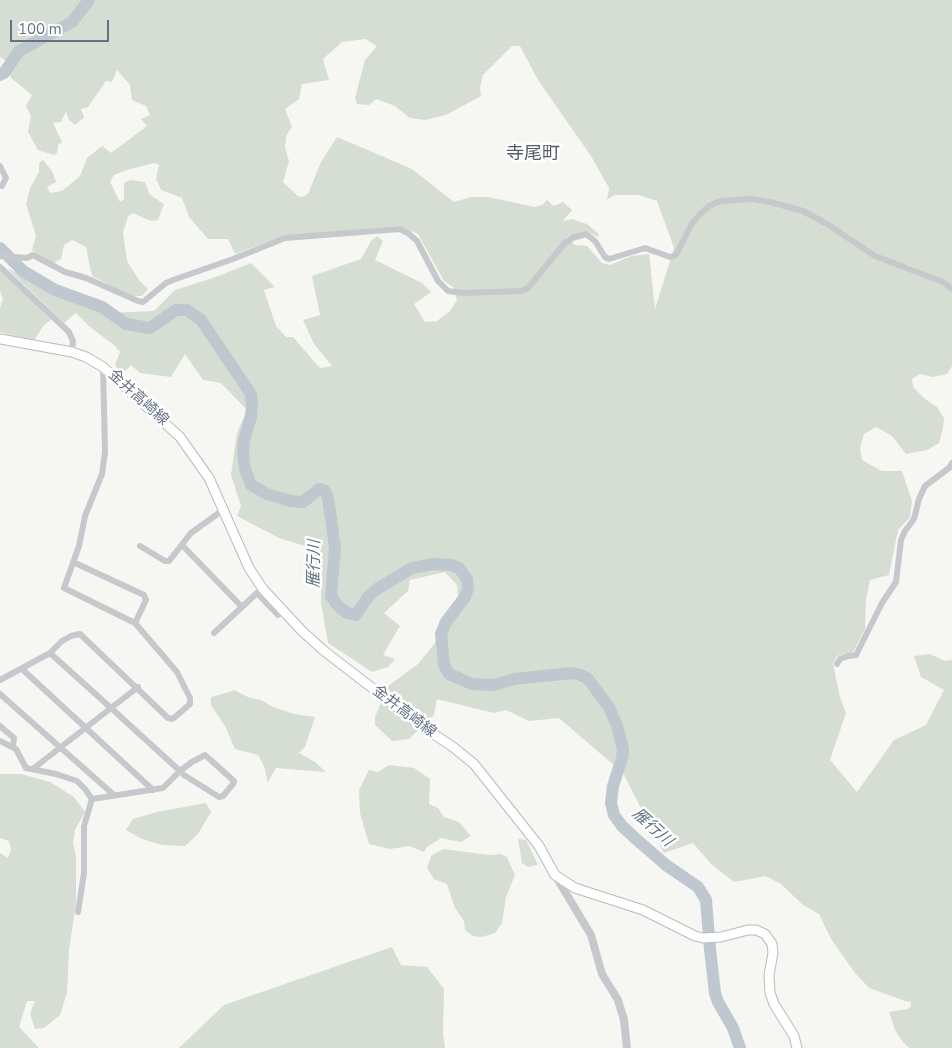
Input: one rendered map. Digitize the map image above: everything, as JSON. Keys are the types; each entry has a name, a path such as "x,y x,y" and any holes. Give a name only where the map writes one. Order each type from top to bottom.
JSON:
{"main road":[{"name":"金井高崎線","path":"0,339 72,352 103,367 180,436 209,478 248,568 263,589 302,631 323,650 474,764 539,846 555,875 575,888 643,910 686,932 704,938 721,937 748,930 761,931 772,944 773,953 769,976 770,993 774,1004 794,1036 797,1048"}],"street":[{"path":"0,166 6,178 2,186"},
{"path":"3,256 26,258 33,256 65,272 86,278 143,302 173,280 285,238 400,229 417,241 438,281 448,291 463,293 521,291 528,288 564,244 572,238 586,234 595,241 605,257 609,259 645,248 670,257 676,255 691,225 709,206 720,202 751,199 803,211 827,224 875,256 943,282 952,289"},
{"path":"0,267 69,332 73,341 72,352"},
{"path":"0,680 50,653 62,641 80,634 170,719 190,704 190,698 178,672 135,623 66,590 64,585 79,546 85,516 102,474 106,452 103,367"},
{"path":"836,664 840,659 856,655 882,603 896,582 901,540 914,519 925,486 952,463"},
{"path":"140,546 169,562 191,533 223,510"},
{"path":"182,545 242,607"},
{"path":"73,562 144,595 146,600 135,623"},
{"path":"214,632 256,593 278,615 283,611"},
{"path":"50,653 180,771 219,797 223,796 234,783 233,779 207,755 203,755 180,771 166,787 92,799"},
{"path":"22,669 154,790"},
{"path":"34,768 138,687"},
{"path":"0,694 114,795"},
{"path":"0,726 14,738 13,746"},
{"path":"0,741 13,746 19,753 26,768 34,768 77,781 85,788 92,799 84,826 84,873 78,912"},
{"path":"555,875 591,935 602,974 618,1000 624,1020 627,1048"}],"shaded area":[{"path":"0,0 952,0 952,366 947,374 933,377 920,374 912,379 913,387 925,399 937,407 944,418 943,428 939,443 927,450 906,454 892,436 876,427 864,434 860,448 862,460 882,471 902,471 912,501 910,517 898,530 889,575 870,580 866,600 865,629 853,652 837,656 833,664 840,697 846,713 830,760 857,792 894,740 926,725 944,690 921,677 914,656 930,654 945,661 952,660 952,1048 909,1048 896,1032 889,1012 908,1009 911,1006 911,1002 869,988 855,973 831,939 819,914 803,905 781,884 766,876 734,882 711,864 693,843 664,853 623,773 559,718 529,721 506,710 494,713 437,699 434,715 409,739 392,741 375,725 375,717 388,686 418,664 435,643 458,600 457,585 445,572 410,580 408,591 384,613 400,626 383,655 395,659 388,667 372,672 328,643 321,603 321,572 305,546 279,538 237,516 241,506 231,475 237,433 247,410 221,383 203,380 185,354 171,377 140,373 131,365 122,374 115,365 120,352 114,345 90,327 76,313 64,323 7,268 68,300 105,313 154,311 175,290 251,263 275,287 264,290 276,326 286,337 293,337 320,368 332,366 314,344 303,320 320,315 312,276 361,259 371,241 377,236 383,241 375,260 422,283 431,292 414,304 425,322 437,321 450,311 457,300 454,288 444,281 418,234 400,226 283,236 235,254 228,239 208,239 189,217 182,198 161,190 156,179 159,165 154,163 114,175 110,182 120,202 124,199 124,183 130,180 145,182 150,195 164,204 158,220 151,221 133,213 128,216 123,233 127,261 139,280 148,289 142,296 131,296 92,276 86,247 72,240 64,245 61,259 52,264 32,250 36,236 26,204 30,188 39,172 39,163 43,160 52,171 56,182 47,187 50,193 62,191 80,176 87,158 102,146 111,153 147,126 141,119 150,115 146,106 132,100 130,85 117,70 112,82 106,81 88,107 81,109 84,118 75,125 69,120 66,111 61,122 53,123 62,142 58,145 57,153 54,155 38,150 28,132 31,116 26,106 32,95 11,78 6,61 0,57","holes":["365,39 377,46 365,60 355,98 357,104 369,105 376,99 395,106 410,118 425,120 446,115 481,96 480,87 483,75 512,46 520,46 538,80 591,156 609,188 607,200 614,195 639,195 657,201 674,248 655,309 649,254 631,256 610,265 602,263 587,246 575,245 567,237 586,231 598,237 599,234 587,224 572,219 563,221 572,210 563,202 554,206 547,200 542,205 535,207 488,197 471,197 454,202 412,169 337,137 321,162 308,194 302,197 298,196 283,182 289,161 285,147 286,136 292,127 285,109 299,99 302,84 329,80 323,59 342,42"]},
{"path":"0,271 52,319 43,326 34,341 0,332 0,308 3,299 0,291"},
{"path":"234,690 294,714 315,717 305,747 299,753 315,762 326,772 276,768 268,782 264,766 258,755 235,749 225,726 211,705 211,697"},
{"path":"389,765 414,768 430,779 429,804 438,808 444,817 459,822 471,836 461,842 441,838 427,847 424,852 409,846 390,849 369,844 360,813 359,790 369,770 378,772"},
{"path":"0,774 21,774 50,782 74,797 85,812 75,830 73,843 76,857 76,903 69,950 67,993 60,1015 44,1028 35,1029 30,1013 35,1001 27,1001 19,1027 39,1048 0,1048 0,853 8,858 11,850 9,841 0,838"},
{"path":"206,803 211,812 198,834 185,846 162,845 142,839 126,830 133,819 157,812"},
{"path":"518,839 526,840 538,865 528,867 522,863"},
{"path":"443,849 490,855 501,854 507,857 515,875 506,897 502,923 495,933 482,937 473,936 465,930 464,921 455,908 447,884 434,879 427,868 431,856"},
{"path":"392,947 401,965 427,967 444,989 443,1033 445,1048 179,1048 224,1005"}],"waterway":[{"path":"0,75 4,73 19,51 72,22 89,0"},
{"name":"雁行川","path":"0,248 23,271 55,290 102,307 126,324 150,328 176,310 187,310 201,320 251,394 251,417 244,440 243,454 245,469 251,485 267,494 291,501 303,502 319,489 325,491 328,498 335,547 331,596 337,605 347,613 356,615 368,597 377,589 412,568 434,564 452,565 459,568 467,579 468,588 465,597 446,622 441,634 444,665 449,674 472,684 494,685 514,679 572,673 588,679 609,707 617,726 623,749 613,786 611,803 614,815 622,826 666,865 698,887 706,900 715,993 733,1028 740,1048"}],"district":[{"name":"寺尾町","path":"533,155"}]}
